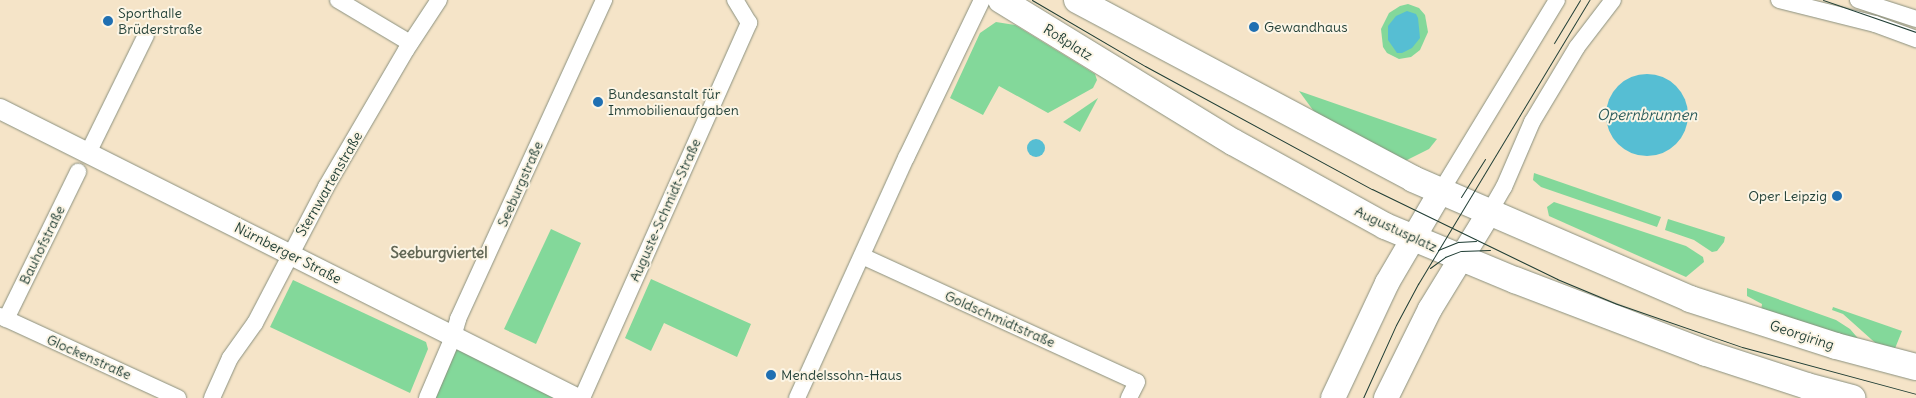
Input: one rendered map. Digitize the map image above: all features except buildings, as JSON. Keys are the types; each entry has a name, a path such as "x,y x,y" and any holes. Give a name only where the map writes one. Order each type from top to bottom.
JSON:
{"main road":[{"name":"Roßplatz","path":"1001,0 1136,84"},
{"path":"1077,0 1406,175 1490,211 1430,309 1386,398"},
{"name":"Augustusplatz","path":"1136,84 1306,185 1385,226 1461,258 1672,340 1745,366 1852,398"},
{"path":"1333,398 1388,283 1441,191"},
{"name":"Georgiring","path":"1490,211 1690,299 1836,346 1916,367"}],"street":[{"path":"338,0 410,43"},
{"name":"Sternwartenstraße","path":"212,398 230,358 255,323 326,187 410,43 439,0"},
{"name":"Seeburgstraße","path":"428,398 453,338 458,319 604,0"},
{"name":"Auguste-Schmidt-Straße","path":"582,398 749,23 735,0"},
{"path":"797,398 982,0"},
{"path":"1441,191 1558,0"},
{"path":"1490,211 1504,187 1532,122 1577,47 1613,0"},
{"path":"1779,0 1875,24 1916,38"},
{"path":"1858,0 1916,19"},
{"path":"88,152 146,35"},
{"name":"Nürnberger Straße","path":"0,109 453,338 576,398"},
{"name":"Bauhofstraße","path":"3,318 78,172"},
{"name":"Goldschmidtstraße","path":"862,256 1137,382 1129,398"},
{"name":"Glockenstraße","path":"3,318 178,398"}],"green space":[{"path":"1408,4 1419,8 1425,15 1428,32 1420,50 1411,57 1399,59 1387,53 1383,47 1381,29 1389,13 1400,6"},
{"path":"996,22 1015,25 1095,74 1097,80 1093,88 1048,113 999,86 983,115 950,98 980,33"},
{"path":"1299,91 1437,139 1429,149 1405,161 1318,117"},
{"path":"1098,98 1080,132 1063,122"},
{"path":"1534,173 1661,217 1657,227 1541,187 1533,180"},
{"path":"1554,202 1686,246 1703,257 1704,262 1686,277 1549,216 1547,207"},
{"path":"1668,219 1725,237 1724,242 1717,251 1712,252 1694,240 1665,230"},
{"path":"551,229 581,243 536,344 504,329"},
{"path":"651,279 751,324 737,357 664,323 651,351 625,338"},
{"path":"293,280 426,342 428,349 410,393 270,327"},
{"path":"1747,288 1836,320 1850,329 1862,343 1761,311 1762,304 1747,296"},
{"path":"1833,307 1902,331 1894,351 1881,348 1843,314 1832,310"},
{"path":"453,337 576,398 427,398"}],"water":[{"path":"1407,11 1416,14 1418,18 1420,38 1412,48 1402,53 1397,53 1388,40 1388,26 1396,16"},
{"name":"Opernbrunnen","path":"1639,74 1655,74 1670,81 1681,92 1688,107 1685,131 1676,144 1655,156 1639,156 1624,149 1613,138 1606,123 1606,107 1613,92 1624,81"},
{"path":"1032,139 1040,139 1045,144 1043,155 1032,157 1027,152 1027,144"}],"tram line":[{"path":"1032,0 1145,66 1372,189 1557,279 1617,304 1742,347 1916,394"},
{"path":"1554,43 1580,0"},
{"path":"1363,398 1396,325 1418,284 1589,0"},
{"path":"1823,0 1916,32"},
{"path":"1461,197 1485,159"},
{"path":"1438,250 1458,242 1476,241"},
{"path":"1430,268 1445,257 1461,251 1490,250"}],"place":[{"name":"Sporthalle Brüderstraße","path":"108,21"},
{"name":"Gewandhaus","path":"1254,27"},
{"name":"Bundesanstalt für Immobilienaufgaben","path":"598,102"},
{"name":"Oper Leipzig","path":"1837,196"},
{"name":"Mendelssohn-Haus","path":"771,375"}],"district":[{"name":"Seeburgviertel","path":"439,253"}]}
